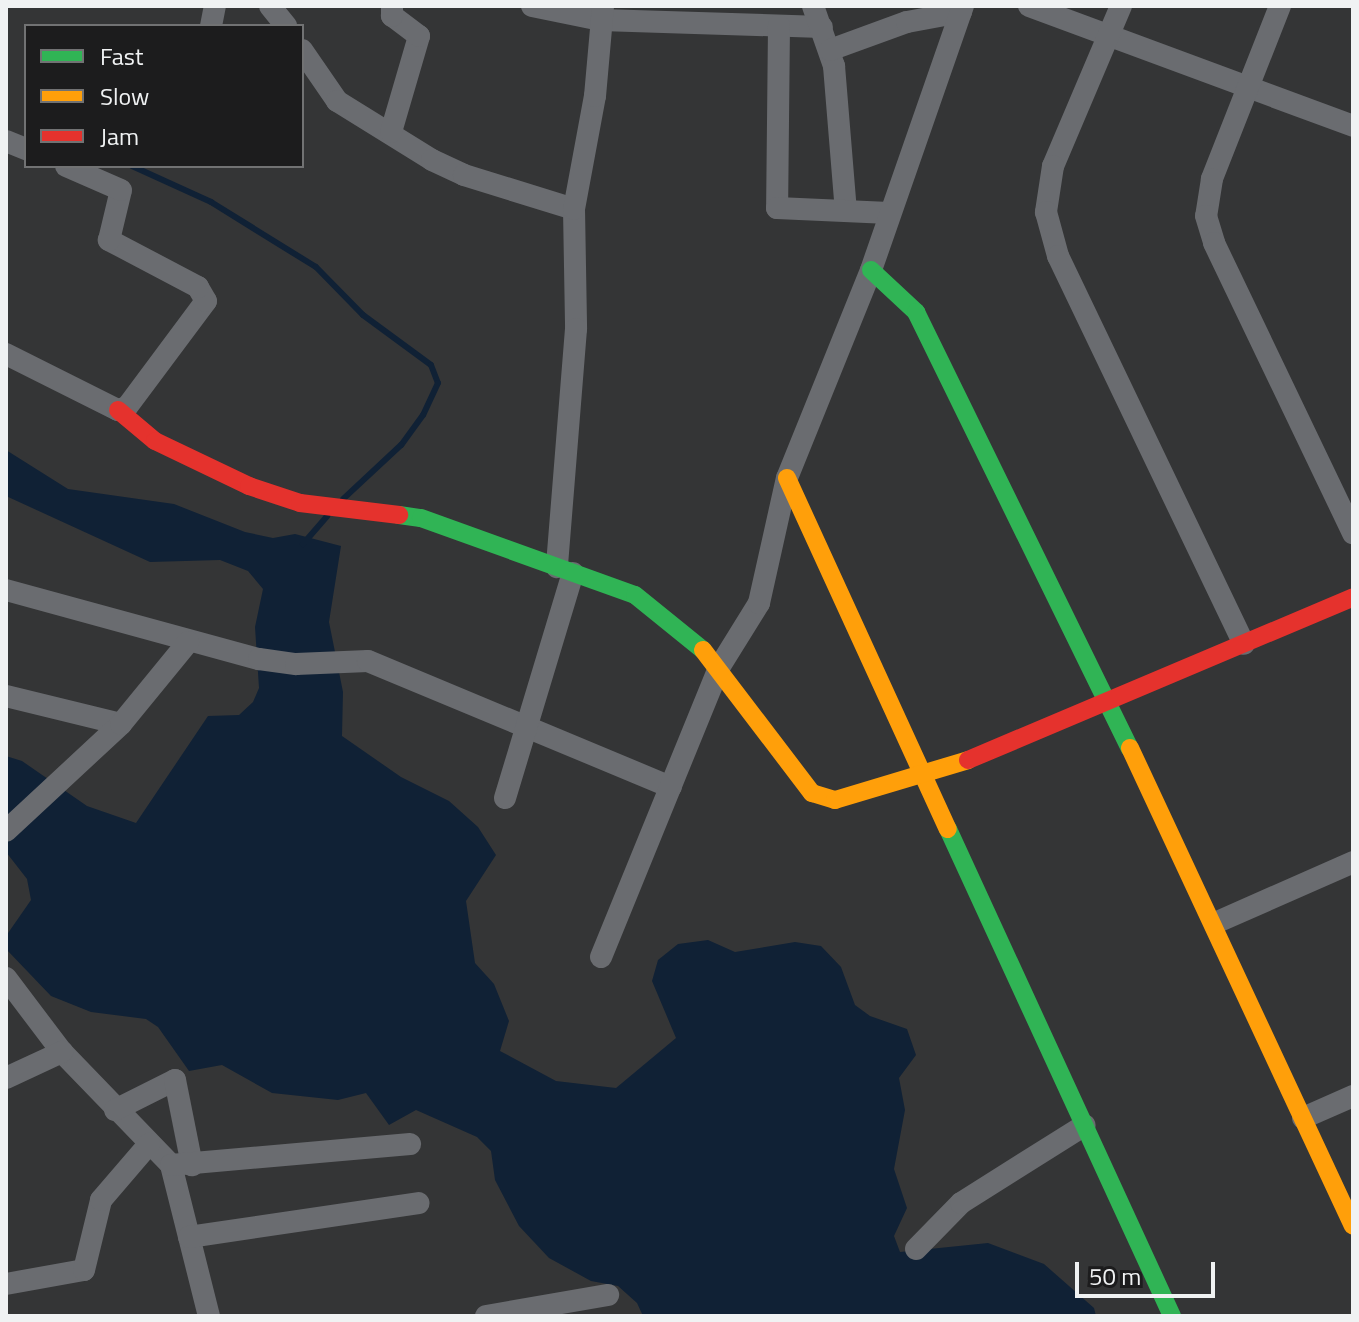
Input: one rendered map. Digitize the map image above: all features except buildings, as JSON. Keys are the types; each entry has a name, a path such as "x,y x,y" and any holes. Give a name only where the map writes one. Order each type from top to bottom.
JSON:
{"street":[{"path":"270,6 284,24"},
{"path":"391,132 419,36 392,16 392,6"},
{"path":"532,6 779,26 817,16 830,50 846,211"},
{"path":"1029,6 1353,126"},
{"path":"1121,6 1053,166 1046,212 1058,256 1244,644"},
{"path":"1280,6 1212,179 1206,216 1214,243 1353,533"},
{"path":"830,50 907,22 962,9"},
{"path":"601,957 720,666 759,603 787,478 871,270 962,9"},
{"path":"505,798 530,725 565,570 576,329 574,209 595,96 602,13"},
{"path":"779,26 777,208 889,213"},
{"path":"304,53 337,101 464,175 574,209"},
{"path":"71,168 121,190 109,240 204,293 202,310 127,407 118,410"},
{"path":"871,270 916,312 1106,706 1215,923 1353,1226"},
{"path":"6,354 118,410 155,441 249,486 300,503 421,518 653,605 720,666 792,773 812,793 835,800 926,776 1106,706 1353,597"},
{"path":"787,478 1172,1316"},
{"path":"6,590 188,642 296,664 368,661 530,725 671,787"},
{"path":"6,831 121,724 188,642"},
{"path":"6,696 121,724"},
{"path":"1215,923 1353,862"},
{"path":"6,978 62,1052 115,1110 149,1144 182,1165 410,1144"},
{"path":"6,1078 62,1052"},
{"path":"115,1110 175,1080 189,1237 209,1316"},
{"path":"1303,1118 1353,1096"},
{"path":"916,1249 961,1203 1085,1125"},
{"path":"6,1284 84,1270 101,1200 149,1144"},
{"path":"189,1237 418,1203"},
{"path":"486,1316 608,1295"}],"water":[{"path":"6,450 68,489 174,504 245,532 273,538 295,534 341,546 329,622 343,692 342,736 401,777 449,801 478,827 496,855 466,901 475,963 494,984 509,1021 500,1051 556,1081 616,1088 676,1038 652,981 658,960 678,944 708,940 735,952 795,942 821,946 841,967 855,1005 870,1016 907,1029 916,1055 899,1078 905,1110 894,1169 907,1208 894,1236 900,1252 988,1243 1044,1264 1094,1308 1096,1316 643,1316 637,1303 618,1286 591,1281 549,1258 519,1226 495,1180 491,1151 477,1137 416,1110 389,1125 366,1093 338,1100 272,1093 222,1065 189,1071 158,1027 146,1019 91,1012 51,996 6,949 6,936 31,900 27,879 6,852 6,756 22,761 87,806 136,823 208,716 239,715 253,702 259,688 255,627 263,589 248,571 220,560 150,562 6,496"}],"waterway":[{"path":"136,168 211,202 316,267 363,315 431,365 438,383 423,415 401,445 343,499"},
{"path":"303,544 327,516"}],"traffic: fast":[{"path":"871,270 916,312 1130,748"},
{"path":"399,515 421,518 635,595 703,650"},
{"path":"948,829 1172,1316"}],"traffic: slow":[{"path":"787,478 948,829"},
{"path":"703,650 812,793 835,800 968,760"},
{"path":"1130,748 1353,1226"}],"traffic: jam":[{"path":"118,410 155,441 249,486 300,503 399,515"},
{"path":"968,760 1353,597"}]}
